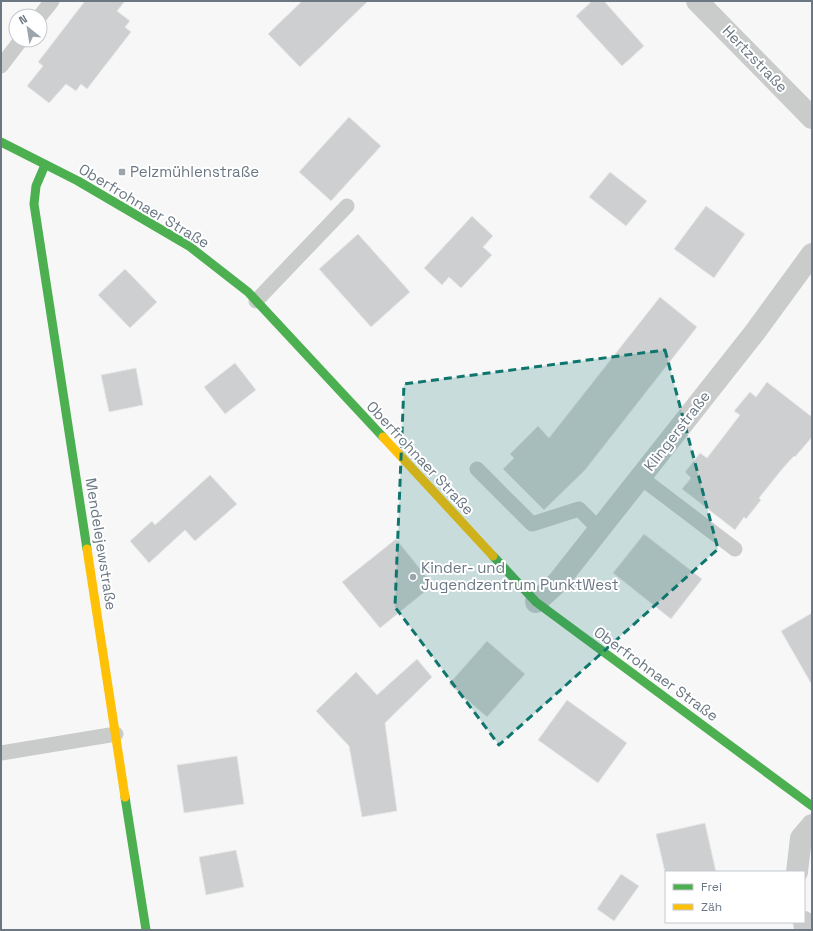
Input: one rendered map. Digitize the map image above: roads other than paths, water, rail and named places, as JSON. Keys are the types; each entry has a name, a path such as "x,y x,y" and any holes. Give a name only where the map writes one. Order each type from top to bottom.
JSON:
{"main road":[{"name":"Oberfrohnaer Straße","path":"1,142 85,185 189,246 248,292 536,602 812,806"},
{"name":"Mendelejewstraße","path":"45,165 36,186 34,204 146,930"}],"street":[{"name":"Hertzstraße","path":"697,1 812,118"},
{"name":"Klingerstraße","path":"536,602 557,582 755,332 812,254"},
{"path":"797,871 801,838 812,824"}],"lane":[{"path":"1,66 15,48"},
{"path":"256,301 348,206"},
{"path":"477,469 532,524 579,509 599,529"},
{"path":"640,477 735,548"},
{"path":"1,753 116,734"}],"place":[{"name":"Pelzmühlenstraße","path":"122,172"},
{"name":"Kinder- und Jugendzentrum PunktWest","path":"413,577"}]}
